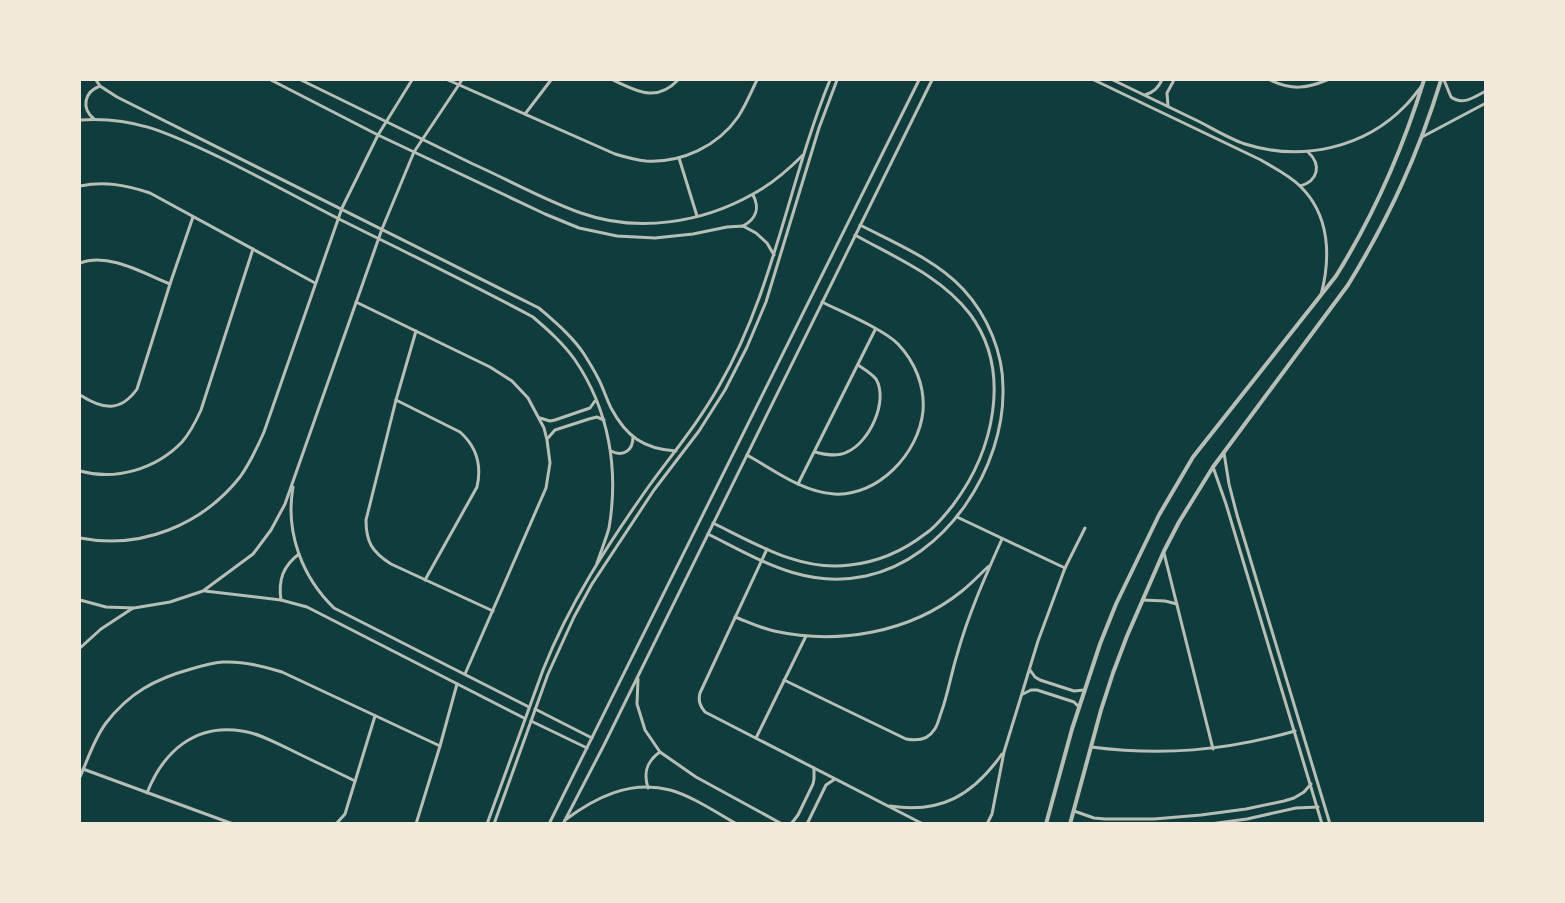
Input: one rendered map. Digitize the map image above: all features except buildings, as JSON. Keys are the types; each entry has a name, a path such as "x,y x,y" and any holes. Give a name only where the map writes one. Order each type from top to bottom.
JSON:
{"street":[{"path":"96,80 100,86 117,97 539,308 562,328 582,352 622,426 646,446 676,451"},
{"path":"271,80 378,135 579,228 616,236 655,238 743,226 753,219 756,213 757,207 753,195"},
{"path":"301,80 550,200 583,214 617,221 652,223 687,219 721,210 753,195 771,183 804,153"},
{"path":"80,538 116,542 164,533 207,510 241,475 260,439 342,208 385,122 412,80"},
{"path":"448,80 615,154 633,159 656,161 679,158 708,145 729,128 745,105 757,80"},
{"path":"80,600 106,607 134,608 170,602 203,591 254,555 285,504 382,229 414,152 462,80"},
{"path":"525,114 551,80"},
{"path":"613,80 642,93 650,93 664,90 678,80"},
{"path":"487,824 551,648 568,614 649,486 694,427 741,344 774,255 812,126 830,80"},
{"path":"494,824 548,674 574,617 592,585 654,490 699,431 725,390 747,347 766,302 819,128 837,80"},
{"path":"549,824 919,80"},
{"path":"563,822 638,677 932,80"},
{"path":"1094,80 1261,160 1300,186 1317,210 1326,237 1327,266 1320,297"},
{"path":"1113,80 1243,144 1293,153 1318,151 1342,145 1366,135 1394,116 1422,86"},
{"path":"1145,95 1152,93 1162,80"},
{"path":"1168,106 1167,93 1174,80"},
{"path":"1270,80 1283,86 1299,87 1327,80"},
{"path":"1046,824 1071,729 1100,645 1116,604 1159,515 1193,457 1336,276 1373,209 1393,165 1424,80"},
{"path":"1442,80 1450,97 1459,101 1468,100 1485,91"},
{"path":"1070,824 1090,747 1113,673 1164,551 1179,522 1224,452 1348,285 1400,191 1442,80"},
{"path":"94,119 87,111 86,101 91,91 100,86"},
{"path":"1422,137 1485,103"},
{"path":"80,120 112,119 173,135 533,316 555,336 574,359 590,385 604,420 611,451 614,490 608,530 595,568"},
{"path":"1300,186 1307,184 1317,172 1314,157 1308,152"},
{"path":"679,158 697,217"},
{"path":"80,186 112,183 150,193 315,283"},
{"path":"80,395 97,405 106,407 115,406 132,397 137,389 193,217"},
{"path":"708,534 786,572 815,579 866,577 892,568 916,555 937,538 957,517 981,477 997,442 1002,415 1003,388 1000,361 992,335 980,311 964,290 944,271 860,225"},
{"path":"743,226 756,233 767,243 774,255"},
{"path":"713,523 793,560 821,566 849,566 877,560 903,549 927,533 959,498 978,465 988,438 995,388 984,339 972,317 956,297 937,281 855,235"},
{"path":"80,471 100,474 129,472 155,463 183,441 201,410 253,249"},
{"path":"80,263 101,259 116,262 170,284"},
{"path":"356,302 490,367 512,381 528,398 540,418 547,440 550,463 546,488 465,674"},
{"path":"747,454 798,484 817,492 836,494 856,492 890,473 904,458 916,436 923,412 922,386 913,362 897,343 822,302"},
{"path":"798,484 875,329"},
{"path":"416,331 366,520 366,534 379,557 493,611"},
{"path":"814,452 838,455 850,452 859,444 873,424 880,401 879,388 867,370 858,365"},
{"path":"540,418 555,420 590,408 596,399"},
{"path":"396,400 460,432 468,438 479,462 477,487 426,580"},
{"path":"547,440 555,430 593,417 604,420"},
{"path":"611,451 619,454 627,452 632,445 633,437"},
{"path":"1224,452 1237,515 1330,824"},
{"path":"1214,467 1322,824"},
{"path":"295,475 290,502 292,528 308,576 321,596 334,608 529,706"},
{"path":"957,517 1065,568"},
{"path":"987,824 992,814 1004,752 1038,641 1065,568 1085,528"},
{"path":"784,680 906,739 914,741 930,735 936,728 968,621 1002,539"},
{"path":"767,549 700,693 699,703 705,712 923,824"},
{"path":"1164,551 1213,749"},
{"path":"281,600 279,590 282,573 299,554"},
{"path":"735,617 772,630 806,636 852,636 891,628 927,613 961,591 991,564"},
{"path":"203,591 281,600 307,607 525,718"},
{"path":"1142,600 1177,604"},
{"path":"80,648 101,629 134,608"},
{"path":"756,738 806,636"},
{"path":"80,777 92,746 105,724 122,705 142,689 160,679 222,662 244,663 282,672 440,746"},
{"path":"1030,668 1035,677 1040,680 1074,691 1084,690"},
{"path":"543,670 548,674"},
{"path":"638,677 637,704 645,729 660,752 696,777 782,824"},
{"path":"416,824 457,684"},
{"path":"1021,695 1037,690 1074,702 1079,707"},
{"path":"535,710 592,738"},
{"path":"336,824 345,814 375,715"},
{"path":"531,721 587,748"},
{"path":"147,793 153,776 163,761 177,747 190,738 205,733 230,730 260,736 355,781"},
{"path":"1090,747 1146,752 1179,752 1241,744 1295,731"},
{"path":"517,740 523,742"},
{"path":"648,788 645,771 653,757 660,752"},
{"path":"886,805 925,808 945,803 979,783 1004,752"},
{"path":"791,824 813,784 814,768"},
{"path":"83,770 233,824"},
{"path":"807,824 826,785 835,779"},
{"path":"1074,811 1083,816 1105,819 1154,819 1201,815 1284,801 1304,792 1311,784"},
{"path":"563,822 605,795 624,790 648,788 670,790 737,824"},
{"path":"1210,824 1247,819 1296,808 1318,807"},
{"path":"1247,819 1248,824"}]}
